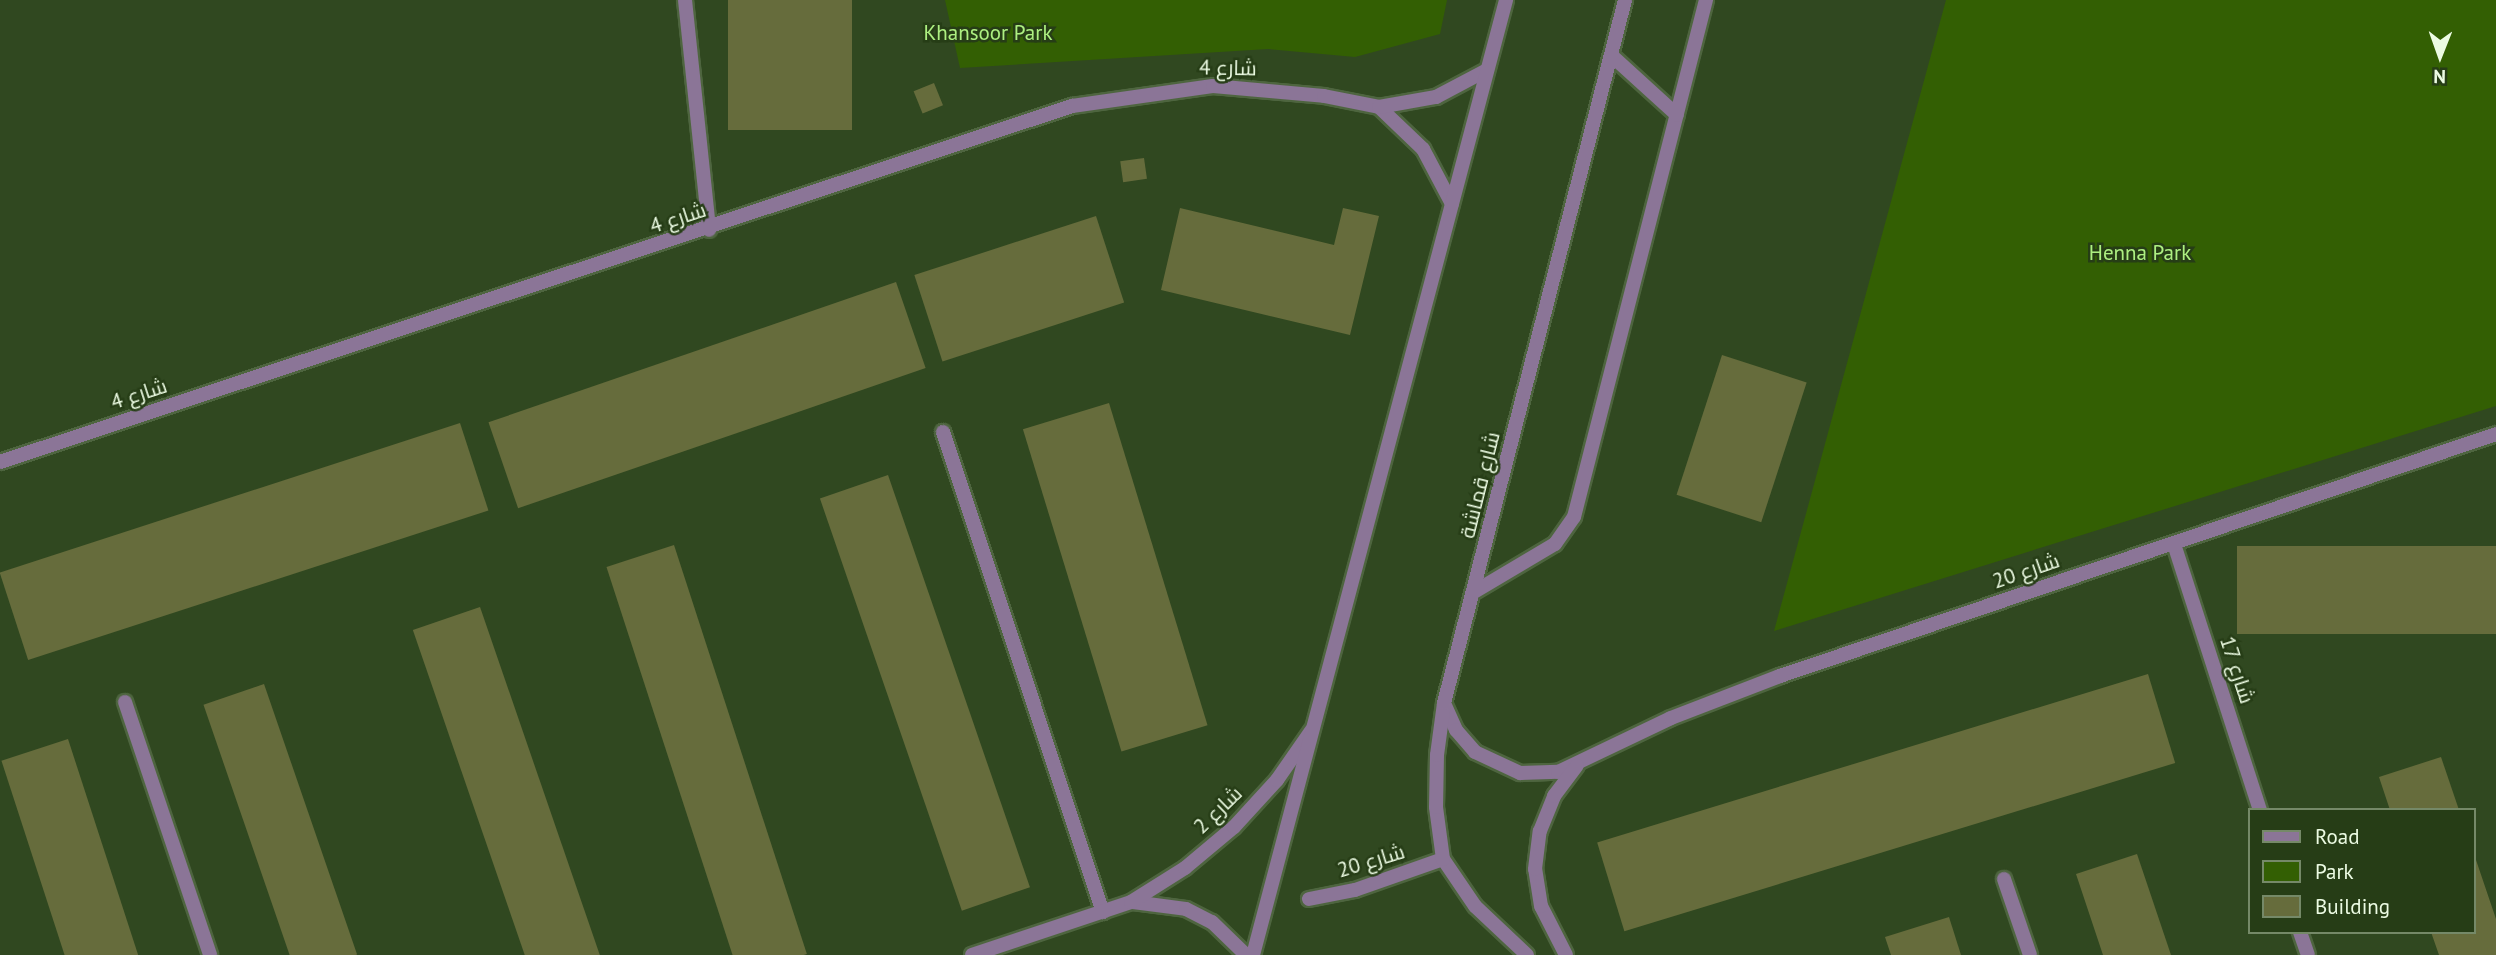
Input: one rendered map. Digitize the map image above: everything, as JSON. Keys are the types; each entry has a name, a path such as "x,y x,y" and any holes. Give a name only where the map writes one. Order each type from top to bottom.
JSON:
{"street":[{"path":"685,0 709,230"},
{"path":"1253,955 1506,0"},
{"name":"شارع قماشة","path":"1527,955 1475,906 1443,859 1436,807 1437,755 1444,703 1625,0"},
{"path":"1474,592 1555,544 1574,517 1706,0"},
{"path":"1611,55 1677,116"},
{"name":"شارع 4","path":"0,462 709,230 1073,106 1137,94 1213,86 1324,96 1379,107 1436,97 1487,70"},
{"path":"1379,107 1423,149 1452,204"},
{"path":"943,432 1103,912"},
{"name":"شارع 20","path":"1444,703 1456,730 1475,752 1501,767 1539,775 1577,766 1671,718 1780,676 2496,434"},
{"name":"شارع 17","path":"2174,544 2259,808"},
{"path":"125,702 210,955"},
{"name":"شارع 2","path":"972,955 1131,902 1185,868 1234,827 1277,780 1314,728"},
{"name":"شارع 20","path":"1566,955 1541,906 1535,869 1540,831 1554,796 1577,766"},
{"name":"شارع 20","path":"1309,899 1366,887 1443,859"},
{"path":"2004,879 2030,955"},
{"name":"شارع 2","path":"1131,902 1186,909 1212,922 1246,955"},
{"path":"2301,934 2308,955"}],"green space":[{"name":"Khansoor Park","path":"945,0 1447,0 1440,34 1355,57 1268,49 960,68"},
{"name":"Henna Park","path":"1946,0 2496,0 2496,406 1774,631"}],"building":[{"path":"728,0 852,0 852,130 728,130"},
{"path":"934,83 943,105 923,113 914,91"},
{"path":"1144,158 1147,179 1123,182 1120,161"},
{"path":"1180,208 1334,245 1343,208 1379,216 1350,335 1161,290"},
{"path":"1096,216 1124,303 942,362 914,275"},
{"path":"896,282 926,368 518,508 488,422"},
{"path":"1722,355 1807,383 1761,522 1677,495"},
{"path":"1109,403 1208,725 1121,752 1023,429"},
{"path":"460,423 488,510 28,660 0,572"},
{"path":"888,475 1030,887 962,911 820,498"},
{"path":"674,545 807,954 733,955 606,567"},
{"path":"2237,546 2496,546 2496,634 2237,634"},
{"path":"480,607 600,955 525,955 413,630"},
{"path":"2148,674 2175,763 1624,931 1597,842"},
{"path":"264,684 357,954 290,955 203,705"},
{"path":"68,739 138,955 65,955 1,761"},
{"path":"2441,757 2458,808 2389,808 2379,777"},
{"path":"2137,854 2171,955 2103,955 2076,874"},
{"path":"2475,857 2496,919 2496,955 2439,955 2432,934 2475,934"},
{"path":"1949,917 1961,955 1891,955 1885,937"}]}
